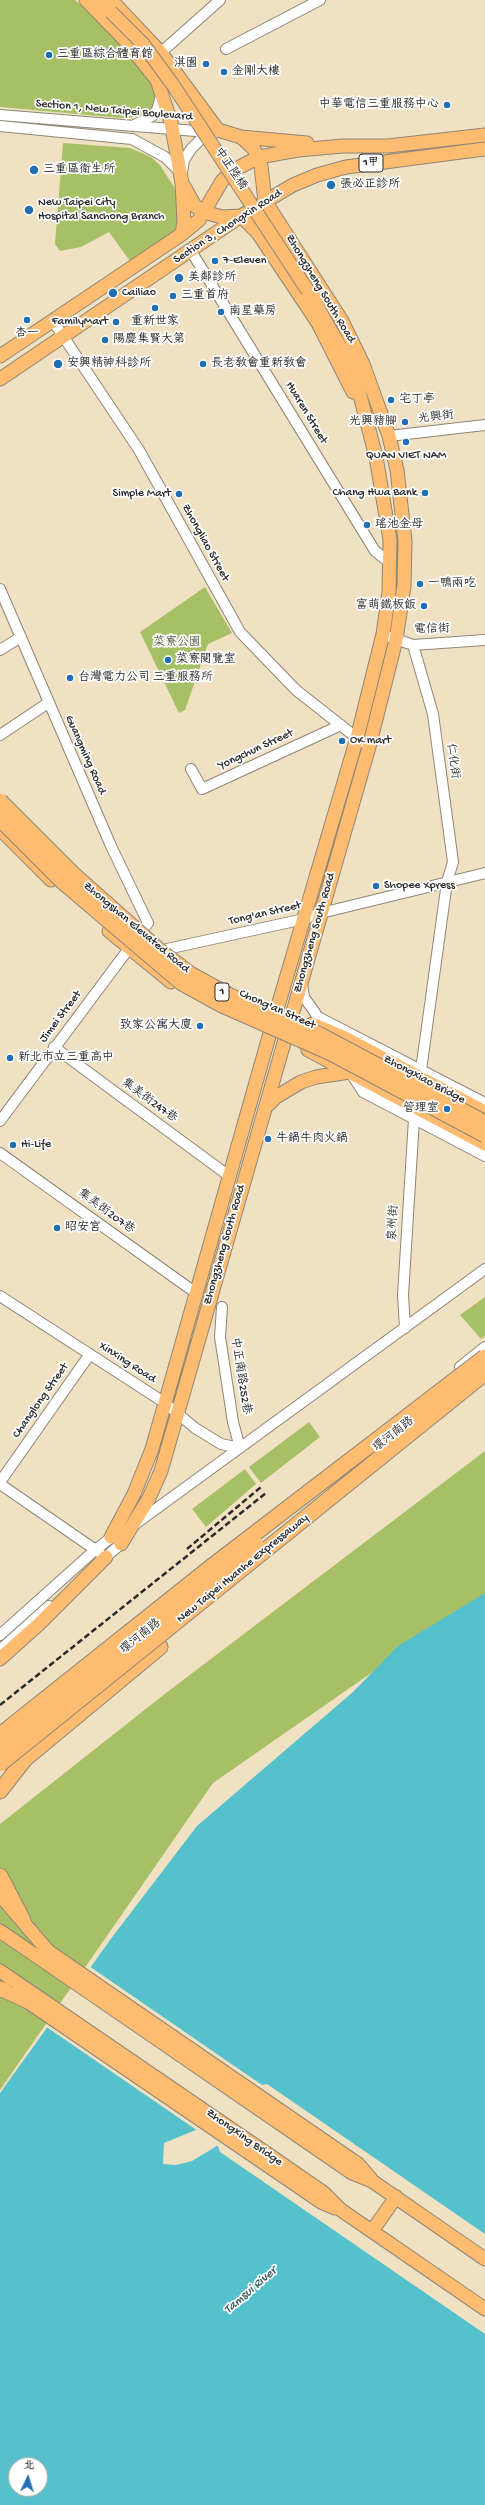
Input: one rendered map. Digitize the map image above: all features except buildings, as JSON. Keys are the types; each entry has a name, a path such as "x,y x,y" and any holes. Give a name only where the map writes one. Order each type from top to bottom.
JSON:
{"highway":[{"name":"Zhongshan Elevated Road","path":"0,801 73,874 161,952 190,974 230,996 322,1036 485,1122"},
{"name":"Zhongshan Elevated Road","path":"0,819 62,881 182,983 222,1005 331,1053 485,1136"},
{"name":"New Taipei Huanhe Expressaway","path":"0,1735 211,1567 485,1357"},
{"path":"0,1750 485,1364"},
{"name":"New Taipei Huanhe Expressaway","path":"0,1765 485,1373"},
{"path":"0,1791 25,1759 160,1647 213,1594"},
{"path":"0,1876 23,1920"}],"main road":[{"path":"86,0 124,38 157,80 162,91 182,178 184,220 182,234"},
{"name":"中正陸橋","path":"100,0 111,6 143,44 174,85 308,291 354,372"},
{"path":"111,6 161,53 218,130 241,137 343,146"},
{"name":"Section 3, Chongxin Road","path":"0,356 182,234 199,220 222,181 232,171 259,157 298,150 343,146 388,146 485,134"},
{"path":"241,137 254,149 259,157 265,201"},
{"name":"Section 3, Chongxin Road","path":"0,379 192,251 241,216 293,185 338,168 387,160 485,149"},
{"path":"182,178 195,206 204,212 222,217 241,216"},
{"name":"Zhongzheng South Road","path":"116,1541 134,1525 161,1471 369,747 396,640 404,586 405,541 397,470 388,430 363,364 342,321 265,201"},
{"name":"Zhongzheng South Road","path":"241,216 258,233 318,323 366,421"},
{"name":"Zhongzheng South Road","path":"354,372 388,430"},
{"name":"Zhongzheng South Road","path":"116,1541 144,1472 165,1403 276,1010 357,738 383,634 390,563 383,487 354,372"},
{"name":"Chong'an Street","path":"0,792 64,858 167,949 218,983 291,1016 316,1021"},
{"name":"Chong'an Street","path":"0,829 36,866 129,948 181,989 231,1017 285,1039 350,1072"},
{"name":"Zhongxiao Bridge","path":"316,1021 343,1037 485,1112"},
{"path":"264,1109 276,1097 301,1082 316,1077 350,1072"},
{"name":"1","path":"350,1072 368,1083 485,1144"},
{"path":"0,1659 38,1625 101,1554"},
{"path":"0,1895 48,1951 358,2164 372,2181"},
{"path":"0,1931 352,2173 372,2181 485,2258"},
{"name":"Zhongxing Bridge","path":"0,1971 324,2193 341,2210 485,2309"},
{"path":"2,1990 38,2009 321,2202 341,2210"},
{"path":"372,2231 396,2198"}],"street":[{"path":"145,65 161,53 220,0"},
{"path":"226,49 320,0"},
{"path":"133,126 152,116 157,110 161,103 162,91"},
{"name":"Section 1, New Taipei Boulevard","path":"0,115 172,130 226,133"},
{"path":"0,126 132,139 166,157 182,178"},
{"path":"182,178 184,160 191,149 200,140 213,134 226,133"},
{"name":"Huaren Street","path":"192,251 375,551 390,563"},
{"name":"Zhongliao Street","path":"53,321 139,450 240,632 296,690 369,747"},
{"name":"光興街","path":"388,430 485,425"},
{"name":"Guangming Road","path":"0,589 111,846 148,923 144,929"},
{"name":"電信街","path":"383,634 413,645 485,640"},
{"path":"0,650 21,637"},
{"name":"仁化街","path":"413,645 433,714 453,862 447,882"},
{"path":"0,735 48,703"},
{"name":"Yongchun Street","path":"191,769 202,789 341,725"},
{"name":"Tong'an Street","path":"167,949 304,919 321,913 485,874"},
{"path":"421,1070 447,882"},
{"name":"Jimei Street","path":"0,1121 144,929"},
{"name":"Chong'an Street","path":"302,979 304,997 316,1021 355,1055 485,1122"},
{"name":"Chong'an Street","path":"316,1021 421,1070 485,1104"},
{"name":"集美街247巷","path":"54,1047 229,1176"},
{"name":"Chong'an Street","path":"313,1052 337,1059 485,1136"},
{"path":"350,1072 362,1092 485,1156"},
{"name":"泉州街","path":"405,1328 403,1295 414,1119"},
{"path":"459,1130 472,1144 485,1150"},
{"name":"集美街207巷","path":"0,1153 196,1293"},
{"path":"134,1525 485,1269"},
{"name":"Xinxing Road","path":"0,1296 165,1403 195,1428 221,1444 240,1448"},
{"name":"中正南路252巷","path":"222,1307 220,1337 233,1422 240,1448"},
{"name":"環河南路","path":"0,1730 52,1687 485,1347"},
{"name":"Changlong Street","path":"0,1483 90,1354"},
{"name":"環河南路","path":"0,1765 485,1378"},
{"path":"0,1483 101,1554"},
{"path":"0,1635 116,1541"},
{"path":"0,1650 78,1580 101,1554"},
{"path":"52,1687 71,1709"}],"green space":[{"path":"0,0 75,0 106,28 150,79 157,99 154,107 146,116 122,118 0,107"},
{"path":"63,143 130,148 151,157 160,165 174,187 178,205 178,231 130,261 109,232 81,247 60,251 55,244"},
{"name":"菜寮公園","path":"205,587 232,633 208,644 185,710 179,713 140,632"},
{"path":"485,1297 485,1336 481,1339 460,1315"},
{"path":"309,1422 320,1437 261,1483 249,1467"},
{"path":"485,1451 485,1594 213,1783 0,2090 0,1824 166,1693"},
{"path":"245,1469 256,1484 206,1527 192,1509"}],"water":[{"name":"Tamsui River","path":"485,1593 485,2505 0,2505 0,2093 113,1936 197,1826 353,1692 398,1646","holes":["203,2127 245,2129 192,2161 176,2165 163,2164 164,2143"]}],"pier":[{"path":"89,1966 262,2085 267,2084 485,2234 485,2334 220,2152 217,2144 242,2129 228,2120 198,2131 45,2026"}],"railway":[{"path":"187,1549 261,1487"},
{"path":"0,1705 266,1493"}],"place":[{"name":"三重區綜合體育館","path":"49,55"},
{"name":"淇園","path":"206,64"},
{"name":"金剛大樓","path":"224,72"},
{"name":"中華電信三重服務中心","path":"447,105"},
{"name":"三重區衛生所","path":"34,170"},
{"name":"張必正診所","path":"331,185"},
{"name":"New Taipei City Hospital Sanchong Branch","path":"29,210"},
{"name":"7-Eleven","path":"215,261"},
{"name":"美鄰診所","path":"179,278"},
{"name":"Cailiao","path":"113,293"},
{"name":"三重首府","path":"173,296"},
{"name":"重新世家","path":"155,308"},
{"name":"南星藥房","path":"221,312"},
{"name":"杏一","path":"27,320"},
{"name":"FamilyMart","path":"116,322"},
{"name":"陽慶集賢大第","path":"105,340"},
{"name":"安興精神科診所","path":"58,364"},
{"name":"長老教會重新教會","path":"203,364"},
{"name":"宅丁亭","path":"391,400"},
{"name":"光興豬腳","path":"405,422"},
{"name":"QUAN VIET NAM","path":"406,442"},
{"name":"Chang Hwa Bank","path":"425,493"},
{"name":"Simple Mart","path":"179,494"},
{"name":"瑤池金母","path":"367,525"},
{"name":"一鴨兩吃","path":"420,584"},
{"name":"富萌鐵板飯","path":"424,606"},
{"name":"菜寮閱覽室","path":"168,660"},
{"name":"台灣電力公司 三重服務所","path":"70,678"},
{"name":"OK mart","path":"342,741"},
{"name":"Shopee Xpress","path":"376,886"},
{"name":"致家公寓大廈","path":"200,1026"},
{"name":"新北市立三重高中","path":"10,1058"},
{"name":"管理室","path":"447,1109"},
{"name":"牛鍋牛肉火鍋","path":"268,1139"},
{"name":"Hi-Life","path":"13,1145"},
{"name":"昭安宮","path":"57,1228"}]}
